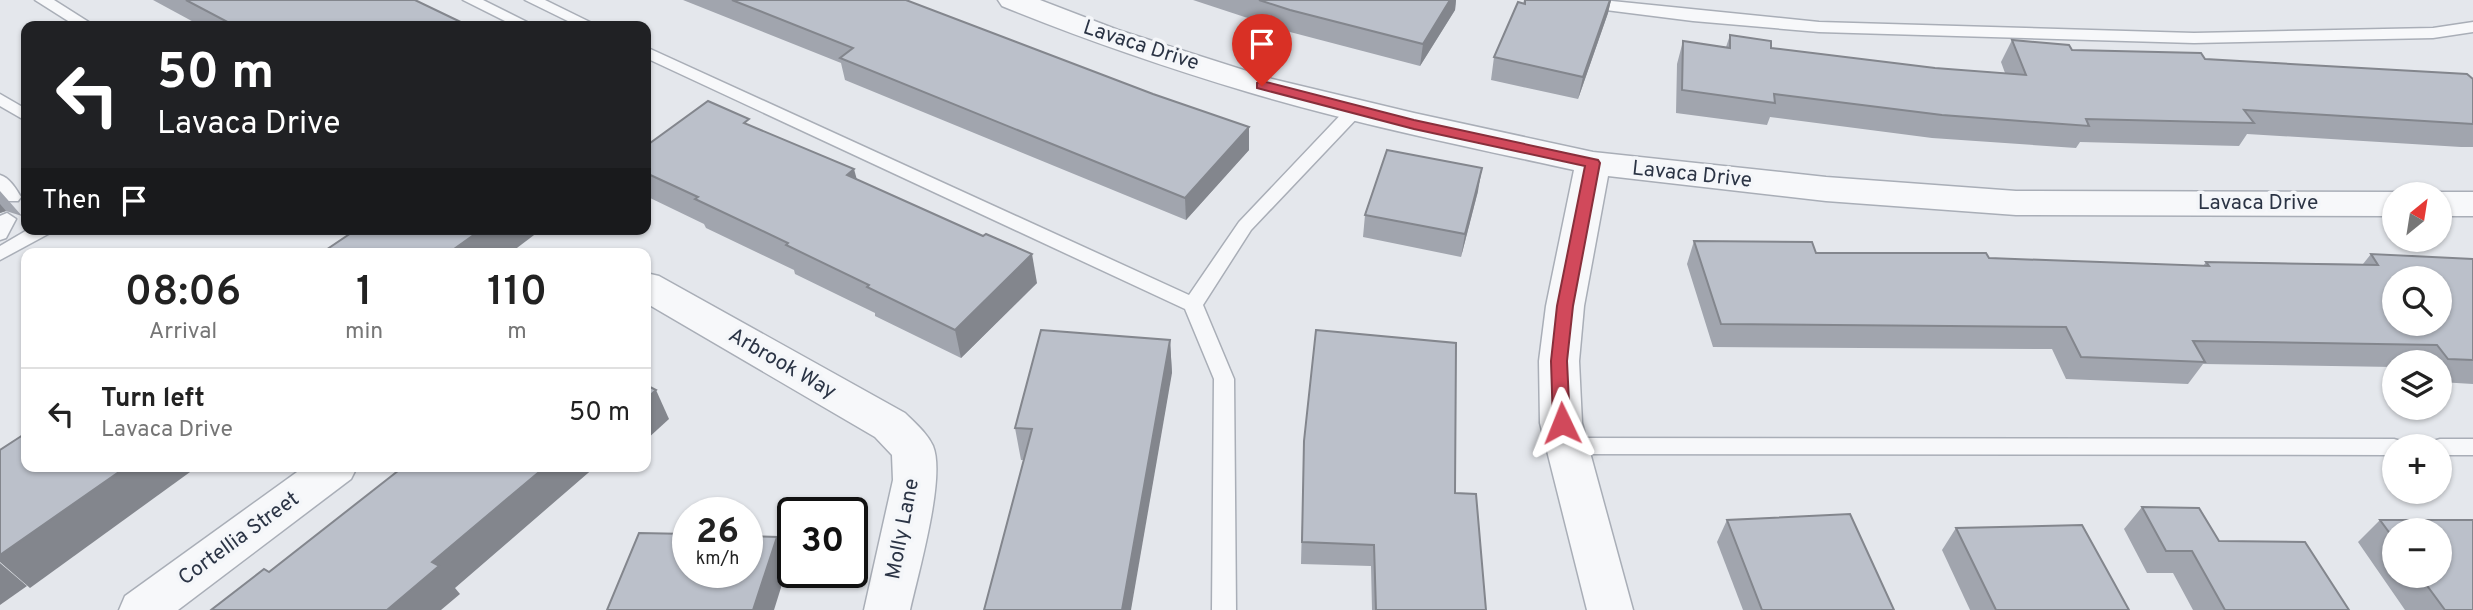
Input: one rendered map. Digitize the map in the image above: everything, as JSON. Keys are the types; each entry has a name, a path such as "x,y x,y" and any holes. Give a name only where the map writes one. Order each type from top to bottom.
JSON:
{"street":[{"name":"Lavaca Drive","path":"1013,0 1107,37 1262,86 1593,163 1826,189 2016,203 2382,204"},
{"path":"1593,163 1565,306 1559,361 1562,423 1610,610"},
{"path":"2452,204 2473,204"},
{"name":"Arbrook Way","path":"651,289 890,425 914,449"},
{"name":"Molly Lane","path":"887,610 915,480 914,449"},
{"name":"Cortellia Street","path":"142,610 329,472"}],"lane":[{"path":"43,0 79,21"},
{"path":"471,0 516,21"},
{"path":"533,0 579,21"},
{"path":"1566,0 1693,16 1847,28 2194,38 2432,33 2473,27"},
{"path":"651,54 1193,305 1224,379 1224,610"},
{"path":"0,99 21,113"},
{"path":"1193,305 1245,226 1356,109"},
{"path":"0,181 12,197"},
{"path":"0,254 33,235"},
{"path":"1567,446 2382,447"},
{"path":"2452,447 2473,447"}],"building":[{"path":"186,0 415,0 459,21 226,21"},
{"path":"732,0 906,0 1153,94 1249,127 1185,198 840,58 853,48"},
{"path":"1259,0 1450,0 1423,44"},
{"path":"1525,0 1610,0 1583,77 1494,57 1518,2 1525,4"},
{"path":"1730,35 1771,41 1771,48 1935,68 2026,75 2012,40 2069,45 2072,50 2201,53 2205,59 2467,74 2473,79 2473,124 2244,110 2254,123 2086,119 2089,126 1942,115 1774,94 1775,103 1682,90 1683,41 1730,48"},
{"path":"708,101 749,119 744,123 854,169 847,175 983,236 986,234 1032,254 955,330 651,175 651,142"},
{"path":"1387,150 1482,168 1465,234 1365,215"},
{"path":"348,235 474,235 455,248 329,248"},
{"path":"1694,241 1812,242 1816,253 1986,253 1989,258 2209,266 2206,262 2378,265 2371,254 2473,259 2473,360 2452,359 2452,350 2441,350 2437,345 2193,341 2205,362 2081,357 2066,327 1721,324"},
{"path":"1041,330 1170,340 1122,610 984,610 1032,429 1015,428"},
{"path":"1316,330 1456,343 1455,493 1476,494 1486,610 1376,610 1374,545 1302,542 1304,441"},
{"path":"21,436 21,472 119,472 0,555 0,450"},
{"path":"397,472 539,472 432,562 439,566 387,610 211,610 264,569 269,572"},
{"path":"2142,507 2199,508 2219,541 2305,542 2349,610 2225,610 2192,551 2166,551"},
{"path":"1850,514 1894,610 1762,610 1727,520"},
{"path":"2452,520 2473,520 2473,610 2445,610 2429,588 2452,588"},
{"path":"2082,525 2129,610 1996,610 1956,528"},
{"path":"639,533 672,534 672,588 760,588 753,610 607,610"},
{"path":"763,537 777,537 763,580"}],"route":[{"path":"1262,86 1414,124 1593,163 1565,306 1559,361 1562,423"}]}
